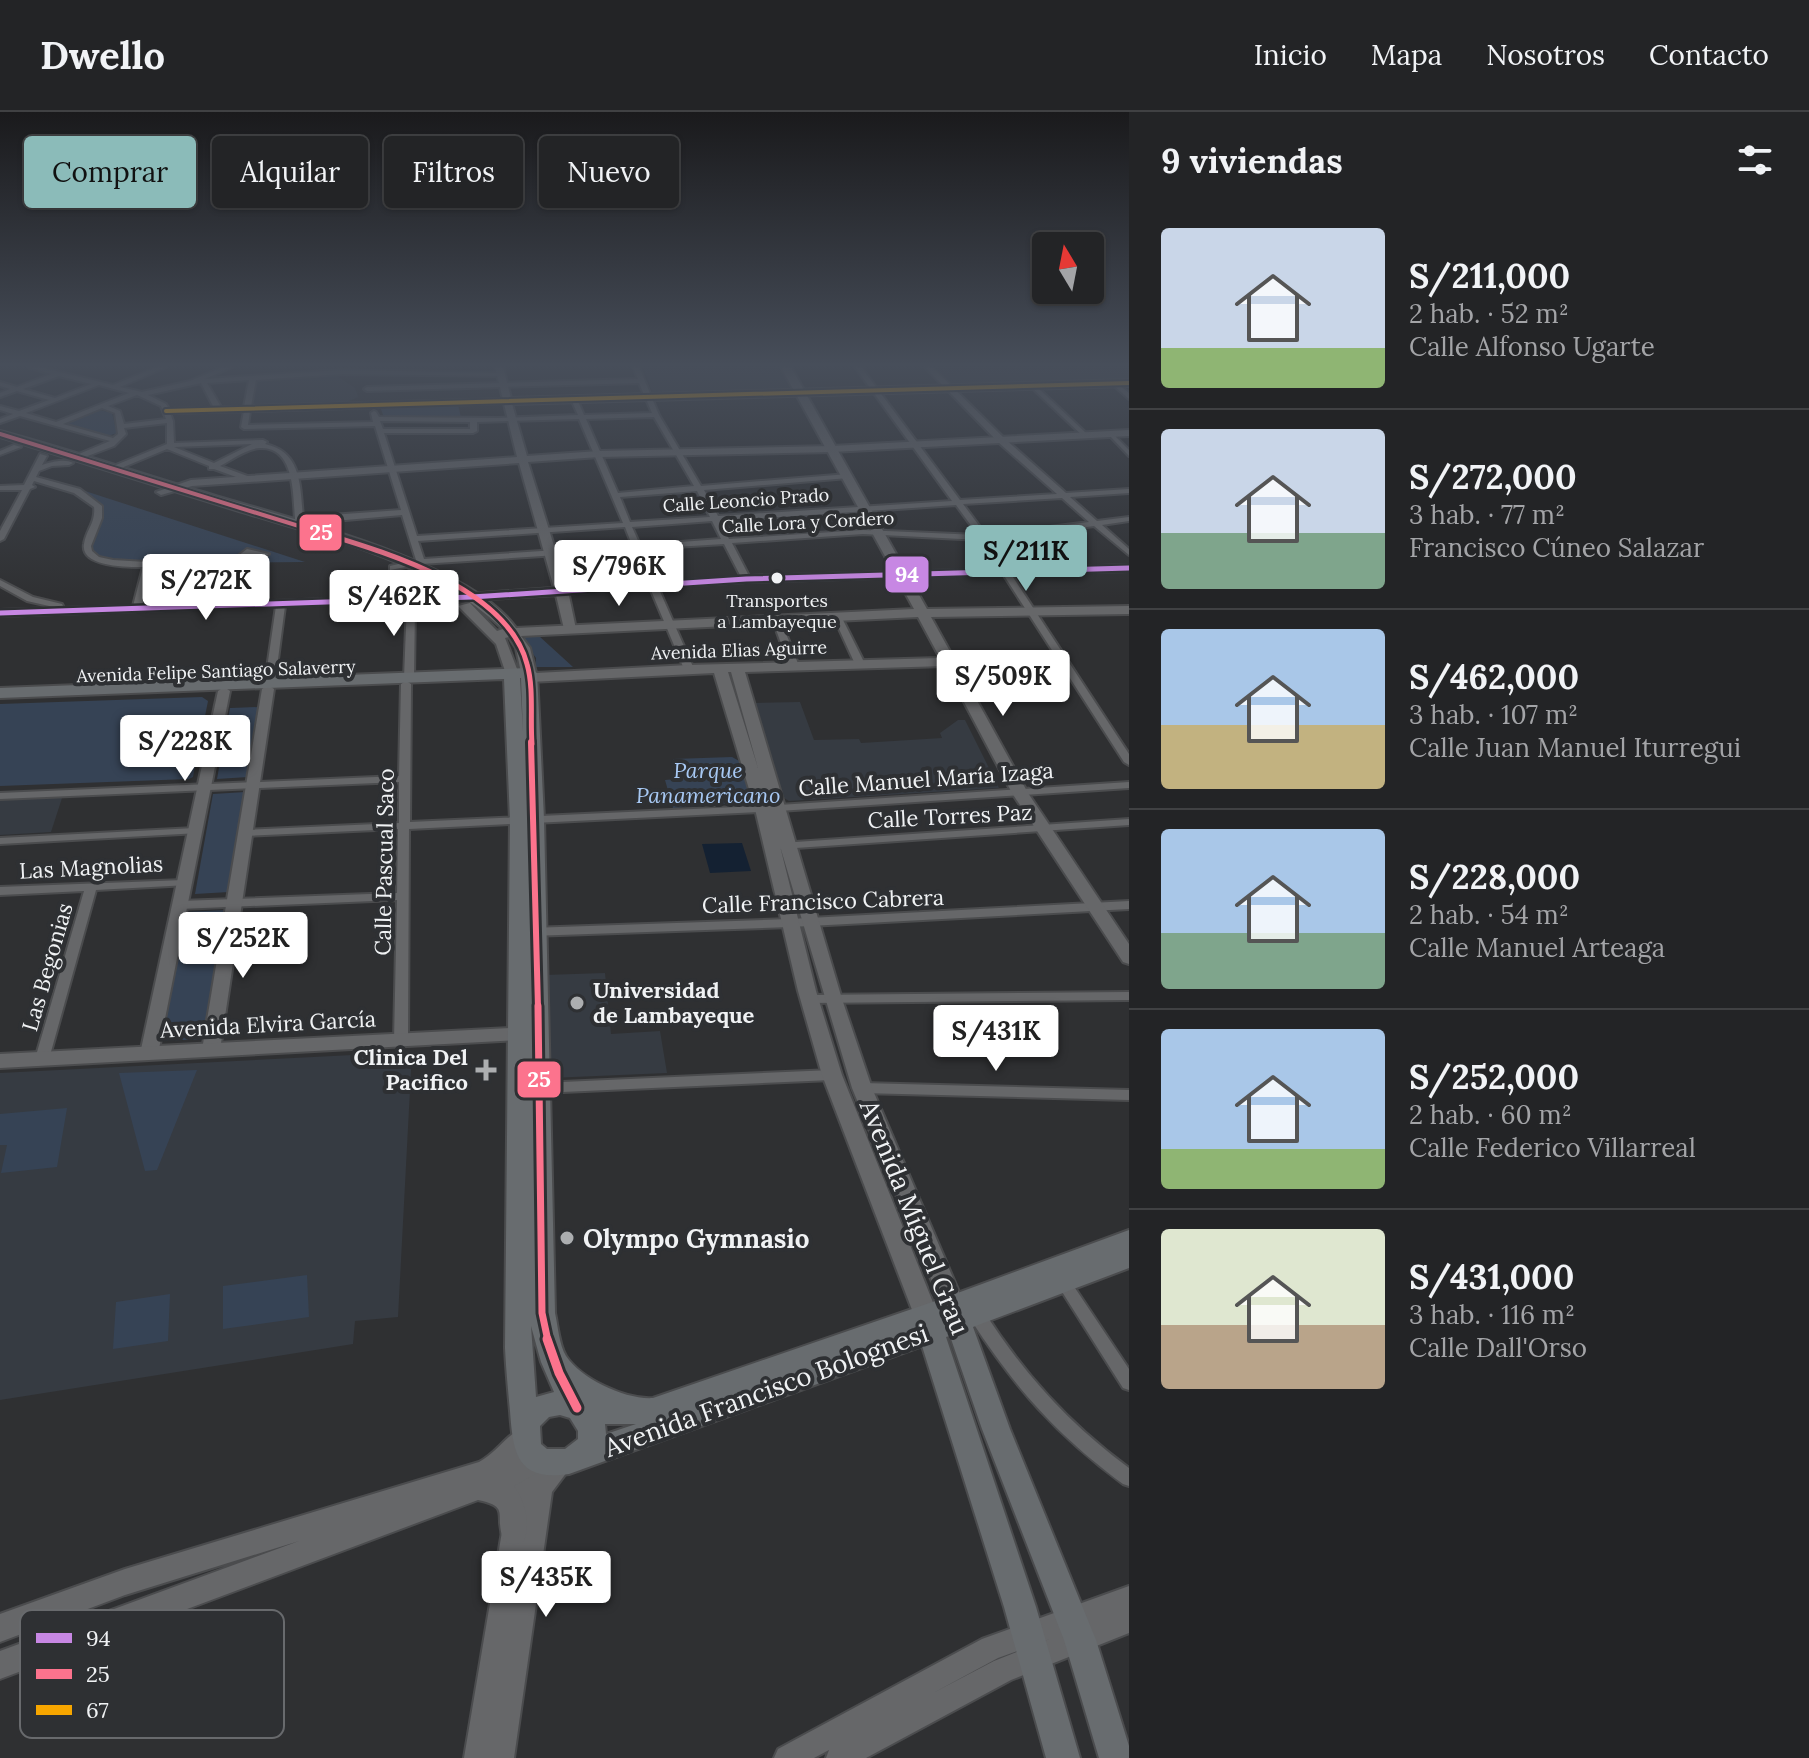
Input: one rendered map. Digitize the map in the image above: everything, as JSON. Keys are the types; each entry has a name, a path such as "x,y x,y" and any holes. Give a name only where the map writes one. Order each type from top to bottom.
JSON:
{"main road":[{"path":"6,444 43,456 114,469 166,489 296,521 415,563 498,616 523,646 520,676 527,820 528,1034 518,1348 546,1451"},
{"path":"27,444 341,547 393,568 454,598 496,635 520,676"},
{"path":"829,444 1020,793 1129,958"},
{"path":"496,635 924,613 1129,610"},
{"name":"Avenida Elias Aguirre","path":"520,676 951,662"},
{"name":"Avenida Miguel Grau","path":"720,668 771,808"},
{"name":"Avenida Miguel Grau","path":"737,668 781,846 810,922 862,1088 949,1318 1076,1629 1116,1758"},
{"name":"Avenida Felipe Santiago Salaverry","path":"0,693 520,676"},
{"name":"Avenida Felipe Santiago Salaverry","path":"0,699 224,691 269,686"},
{"name":"Avenida Miguel Grau","path":"781,846 790,923 832,1075 949,1318 1031,1646 1063,1758"},
{"path":"528,1034 540,1088 542,1313 549,1353 579,1409 587,1417 593,1433 589,1448 546,1451"},
{"name":"Avenida Elvira García","path":"0,1061 528,1034"},
{"name":"Avenida Francisco Bolognesi","path":"49,1610 125,1582 483,1472 949,1318 1129,1240"},
{"name":"Avenida Francisco Bolognesi","path":"579,1409 653,1410 1064,1283 1129,1257"},
{"path":"549,1353 581,1387 602,1399 653,1410"},
{"path":"546,1451 531,1415 557,1403 579,1409"},
{"name":"Avenida Francisco Bolognesi","path":"148,1610 504,1478 546,1451"},
{"path":"463,1493 498,1489 507,1495 513,1508 514,1532"},
{"name":"Avenida Francisco Bolognesi","path":"0,1628 20,1621"},
{"name":"Avenida Francisco Bolognesi","path":"0,1665 20,1658"}],"street":[{"path":"35,474 51,464 73,461 110,444"},
{"path":"114,469 167,447 242,444"},
{"path":"212,467 259,444"},
{"path":"263,444 282,453 293,476 296,521 405,512"},
{"path":"384,444 414,539 415,563"},
{"path":"518,444 562,591 570,629"},
{"path":"595,444 689,669"},
{"path":"674,444 746,579"},
{"path":"914,444 958,501 1034,611 1129,762"},
{"path":"166,489 243,480 599,454 832,449 918,444"},
{"path":"1006,444 1129,553"},
{"path":"0,453 17,447"},
{"path":"167,447 243,480"},
{"path":"0,539 43,456"},
{"path":"35,474 88,496 98,506 99,521 87,549 92,559 108,564 236,561"},
{"path":"617,495 848,476"},
{"path":"0,488 58,486"},
{"name":"Calle Leoncio Prado","path":"414,539 1129,491"},
{"name":"Calle Lora y Cordero","path":"393,568 415,563 879,532 984,538 1129,519"},
{"path":"137,608 148,564"},
{"path":"0,613 454,598 746,579 1007,574 1129,568"},
{"path":"0,583 30,599 86,610"},
{"path":"411,599 428,588"},
{"name":"Calle Pascual Saco","path":"401,1041 411,599"},
{"path":"211,1050 281,603"},
{"path":"838,618 860,664"},
{"path":"777,621 794,666"},
{"path":"149,1054 224,691"},
{"path":"0,796 406,779"},
{"name":"Calle Manuel María Izaga","path":"245,833 771,808 1129,785"},
{"name":"Calle Torres Paz","path":"781,846 1129,822"},
{"path":"0,841 195,831"},
{"name":"Las Magnolias","path":"0,891 184,883"},
{"name":"Las Begonias","path":"42,1059 91,887"},
{"name":"Las Magnolias","path":"180,905 403,896"},
{"name":"Calle Francisco Cabrera","path":"528,932 790,923 1129,905"},
{"path":"809,999 1129,996"},
{"path":"540,1088 832,1075"},
{"path":"862,1088 1129,1095"},
{"path":"1064,1283 1129,1383"},
{"path":"949,1318 1007,1361 1054,1418 1129,1478"},
{"path":"477,1758 521,1490 546,1451"},
{"path":"501,1758 541,1490 547,1479 546,1451"},
{"path":"787,1758 991,1648 1031,1646 1127,1607"},
{"path":"839,1758 1003,1670 1031,1646"}],"shaded area":[{"path":"800,702 814,740 859,739 861,743 942,738 940,733 958,720 965,720 999,788 789,801 784,798 753,703"},
{"path":"63,795 51,832 0,835 0,798"},
{"path":"742,843 751,871 710,873 702,844"},
{"name":"Universidad de Lambayeque","path":"605,973 611,1034 660,1031 667,1073 550,1078 544,975"},
{"path":"412,1052 398,1317 355,1321 353,1344 0,1400 0,1073"}],"green space":[{"path":"85,491 305,562 125,564 102,560 91,551 104,509"},
{"path":"524,636 539,636 573,667 535,667 536,658 524,642"},
{"path":"202,697 208,701 193,777 189,779 0,786 0,704"},
{"path":"258,707 248,777 217,779 230,708"},
{"name":"Parque Panamericano","path":"732,757 741,762 751,798 749,802 673,808 665,780 676,779 673,759"},
{"path":"245,792 229,892 195,894 213,794"},
{"path":"226,910 205,1039 160,1041 185,912"},
{"path":"197,1070 157,1170 145,1171 119,1073"},
{"path":"67,1108 57,1167 1,1173 7,1145 0,1145 0,1114"},
{"path":"307,1275 309,1317 223,1329 223,1286"},
{"path":"170,1294 168,1341 113,1349 116,1302"}],"transit line":[{"name":"25","path":"32,444 402,560 456,586 481,603 503,621 519,642 528,666 535,819 542,1313 555,1362 577,1408"},
{"name":"94","path":"0,613 472,597 746,579 1129,568"}],"place":[{"name":"Transportes a Lambayeque","path":"777,578"},
{"name":"Universidad de Lambayeque","path":"577,1003"},
{"name":"Clinica Del Pacifico","path":"486,1070"},
{"name":"Olympo Gymnasio","path":"567,1238"}]}
